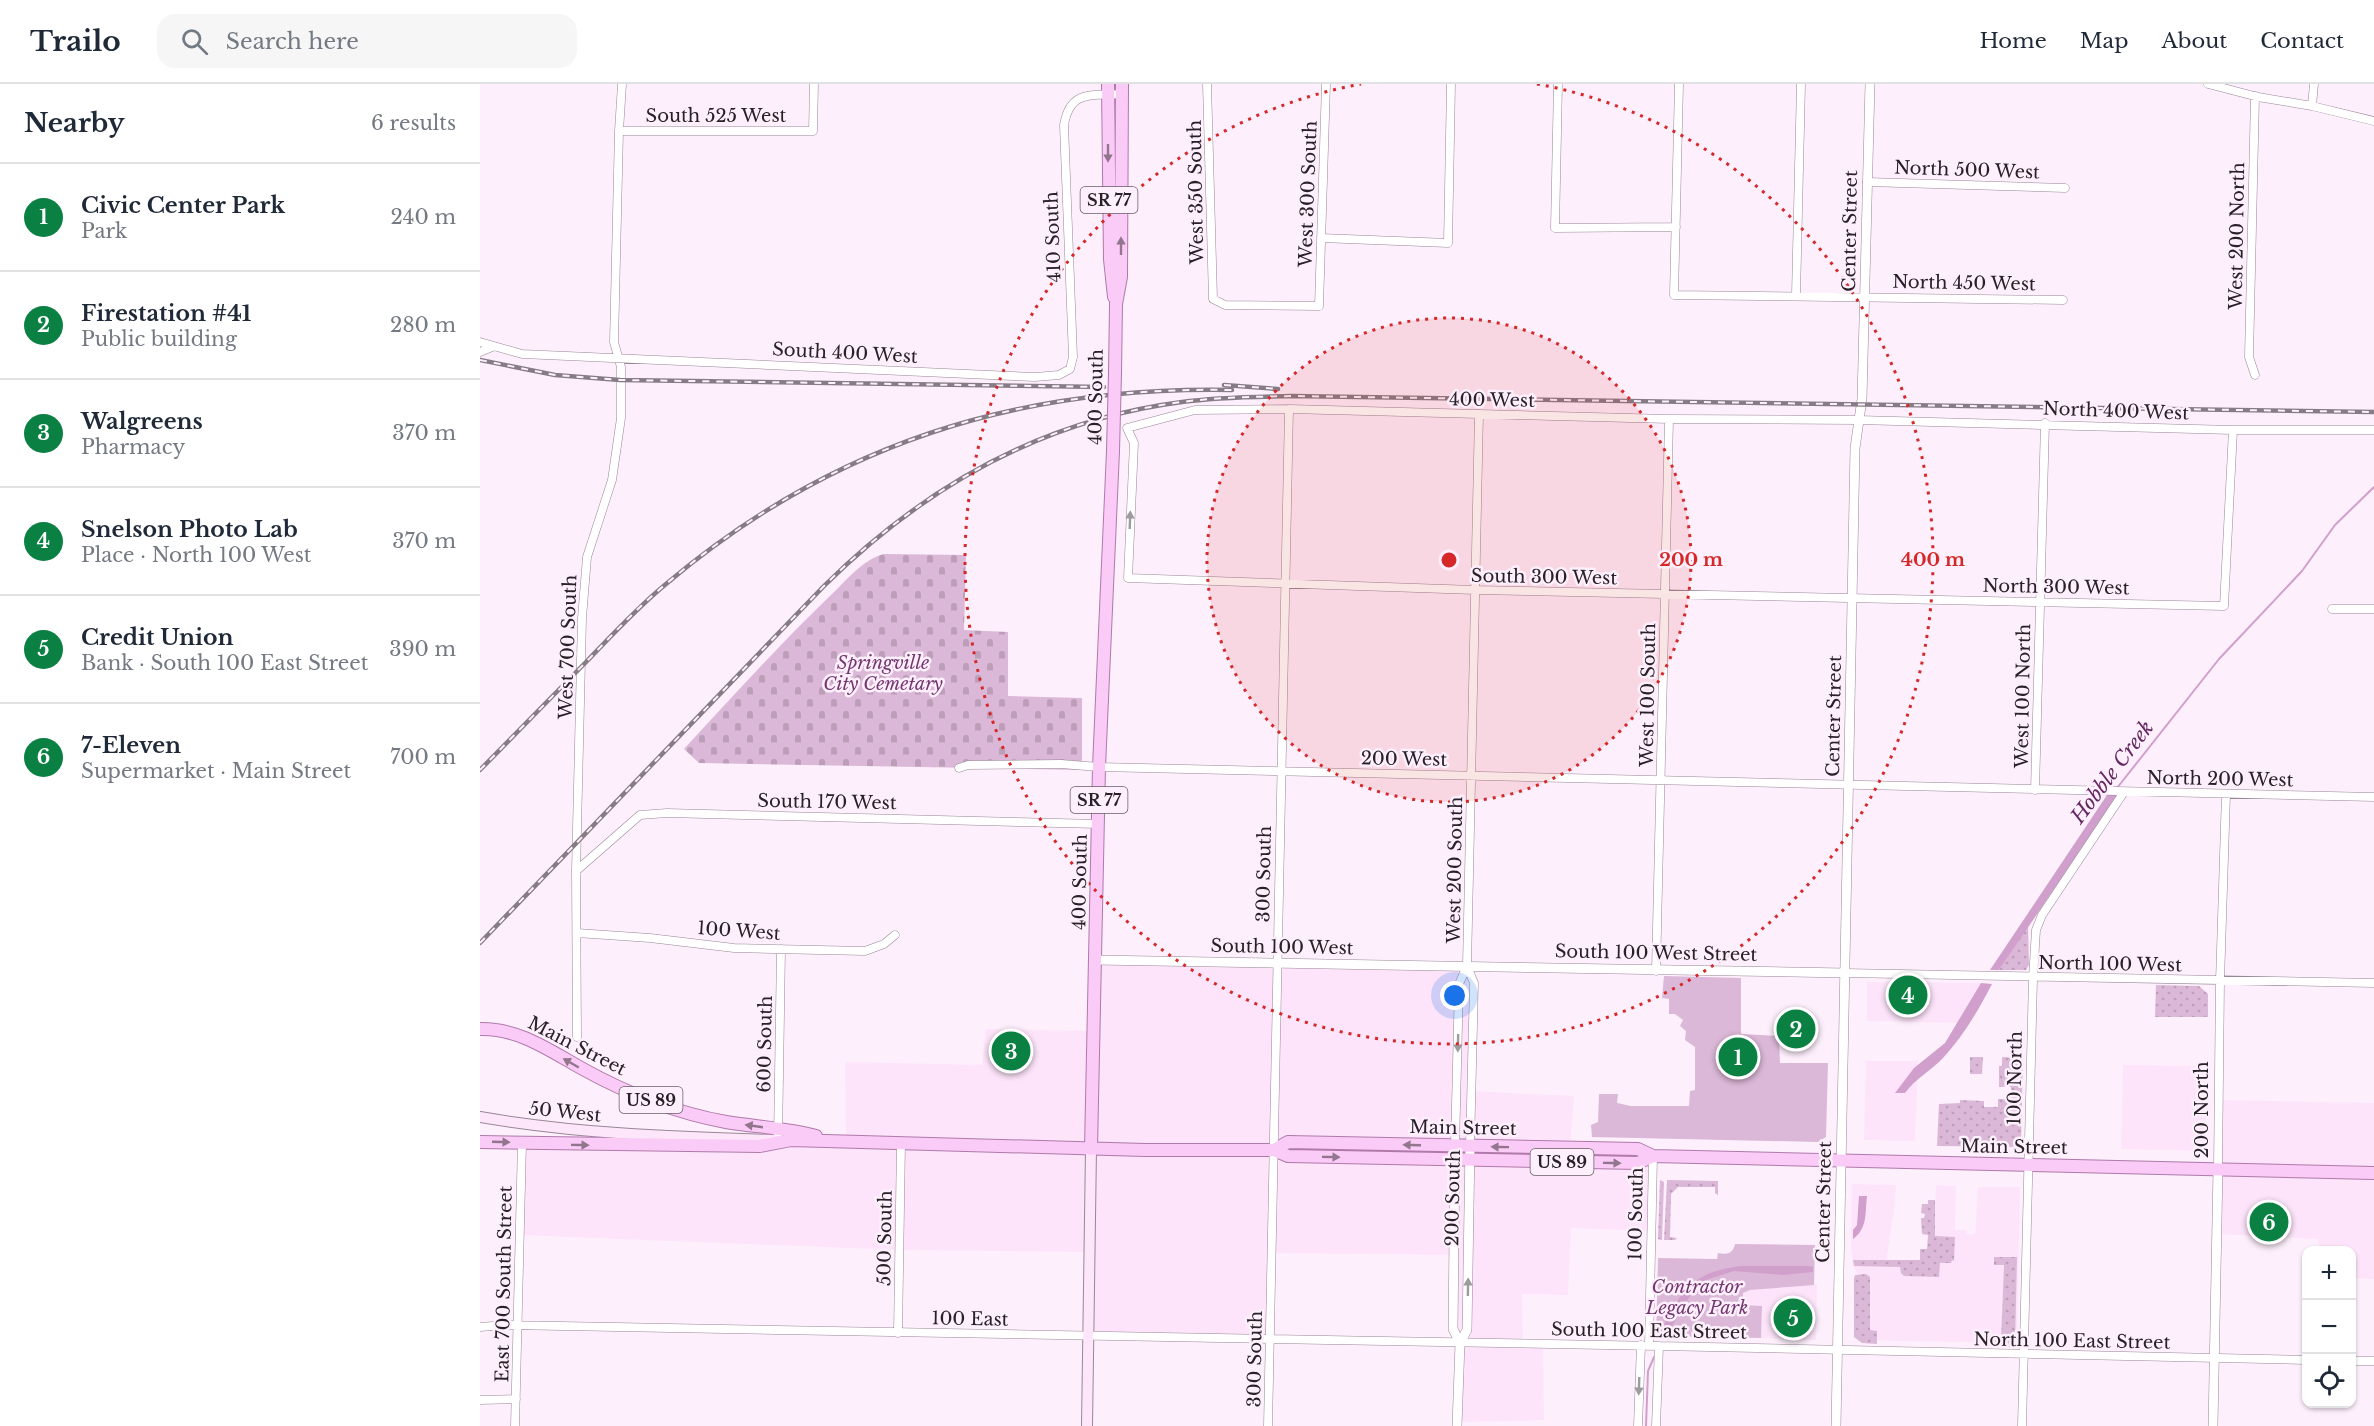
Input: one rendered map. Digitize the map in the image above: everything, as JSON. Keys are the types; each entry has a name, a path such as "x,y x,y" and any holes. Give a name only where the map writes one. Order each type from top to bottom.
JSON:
{"main road":[{"name":"400 South","path":"1108,89 1110,277 1116,304"},
{"name":"400 South","path":"1087,1426 1099,767 1113,451 1116,304 1121,277 1122,89"},
{"name":"Main Street","path":"480,1029 505,1032 526,1038 612,1084 671,1107 782,1136 808,1134 832,1142 1091,1149 1274,1150 1288,1156 1455,1160 1638,1163 1653,1156"},
{"name":"50 West","path":"480,1117 578,1131 651,1136 782,1136"},
{"name":"Main Street","path":"480,1142 768,1146 782,1136"},
{"name":"Main Street","path":"1274,1150 1288,1142 1638,1149 1653,1156 2374,1173"}],"street":[{"name":"West 700 South","path":"577,1037 576,871 582,618 587,557 612,480 621,418 621,367 614,342 622,84"},
{"name":"South 525 West","path":"619,132 813,131 814,84"},
{"name":"West 350 South","path":"1208,84 1213,299 1225,305 1319,306"},
{"name":"West 300 South","path":"1319,306 1326,84"},
{"path":"1321,238 1448,243 1451,84"},
{"path":"1558,84 1555,228 1676,227 1679,84"},
{"path":"1796,296 1801,84"},
{"name":"Center Street","path":"1836,1426 1855,448 1862,399 1870,84"},
{"path":"2208,84 2374,121"},
{"path":"2312,106 2314,84"},
{"path":"1108,89 1122,89"},
{"name":"410 South","path":"1070,369 1073,357 1064,125 1071,105 1081,96 1108,89"},
{"name":"West 200 North","path":"2254,96 2249,357 2255,375"},
{"name":"North 500 West","path":"1867,182 2065,188"},
{"name":"North 450 West","path":"1676,227 1674,295 2063,300"},
{"name":"South 400 West","path":"480,342 522,354 1035,377 1059,375 1070,369"},
{"path":"480,352 492,347"},
{"name":"400 West","path":"1127,428 1195,410 1289,409 1670,419 1858,420"},
{"name":"300 South","path":"1268,1426 1289,409"},
{"name":"West 200 South","path":"1467,966 1479,414"},
{"name":"West 100 South","path":"1656,971 1670,419"},
{"name":"North 400 West","path":"1858,420 2045,423 2233,430 2374,430"},
{"name":"West 100 North","path":"2035,790 2045,423"},
{"name":"400 South","path":"1127,428 1134,443 1128,578"},
{"name":"North 300 West","path":"1853,598 2224,606 2233,430"},
{"name":"South 300 West","path":"1128,578 1475,590 1853,598"},
{"path":"2332,609 2374,609"},
{"name":"200 West","path":"959,768 968,765 1049,764 1849,784"},
{"name":"North 200 West","path":"1849,784 2110,792 2374,796"},
{"name":"100 North","path":"2022,1426 2036,930 2042,915 2124,792"},
{"name":"200 North","path":"2213,1426 2220,981 2226,794"},
{"name":"South 170 West","path":"576,871 640,815 678,813 1099,824"},
{"name":"100 West","path":"577,933 650,938 734,948 865,951 884,944 895,935"},
{"name":"600 South","path":"781,949 782,1136"},
{"name":"South 100 West","path":"1096,960 1467,966"},
{"name":"South 100 West Street","path":"1467,966 1845,973"},
{"name":"200 South","path":"1460,1343 1454,1329 1455,1146 1459,984 1467,966"},
{"name":"200 South","path":"1460,1343 1467,1330 1474,983 1467,966"},
{"name":"North 100 West","path":"1845,973 2374,983"},
{"name":"East 700 South Street","path":"515,1426 522,1143"},
{"name":"500 South","path":"898,1333 901,1143"},
{"name":"100 South","path":"1638,1426 1645,1345 1653,1156"},
{"name":"100 East","path":"480,1327 1460,1343"},
{"path":"1457,1426 1460,1343"},
{"name":"South 100 East Street","path":"1460,1343 1837,1350"},
{"path":"1656,1426 1659,1346"},
{"name":"North 100 East Street","path":"1837,1350 2302,1360"},
{"path":"2356,1361 2374,1361"},
{"path":"480,1400 516,1399"}],"shaded area":[{"path":"2107,795 2118,795 1999,970 1990,970"},
{"path":"1096,960 1467,966 1472,1091 1574,1096 1570,1148 1653,1156 1651,1231 1571,1228 1568,1295 1522,1294 1523,1344 1543,1344 1544,1420 1457,1422 1460,1343 1453,1329 1454,1255 1272,1253 1270,1340 1088,1336 1089,1252 899,1250 519,1235 522,1143 739,1148 846,1146 845,1062 982,1065 986,1029 1094,1031"},
{"path":"1867,982 1981,983 1958,1023 1867,1021"},
{"path":"1981,983 1992,984 1958,1041 1905,1093 1895,1093 1914,1068 1945,1043"},
{"path":"1866,1061 1918,1061 1915,1141 1864,1140"},
{"path":"2123,1065 2208,1066 2205,1144 2201,1149 2196,1151 2121,1149"},
{"path":"2219,1100 2374,1103 2374,1279 2356,1278 2356,1246 2319,1246 2318,1239 2217,1234"},
{"path":"1852,1184 1896,1185 1886,1261 1933,1265 1936,1185 1956,1186 1955,1230 1966,1230 1967,1234 1975,1234 1978,1187 2020,1187 2017,1343 1860,1340 1861,1283 1853,1264 1851,1249"},
{"path":"1859,1196 1867,1196 1865,1220 1858,1235 1853,1239 1853,1230 1857,1225"},
{"path":"1740,1266 1809,1266 1813,1267 1813,1272 1783,1275 1734,1271 1706,1280 1693,1291 1668,1333 1660,1333 1674,1306 1689,1286 1709,1274"},
{"path":"1817,1284 1816,1340 1761,1338 1762,1306 1743,1306 1743,1293 1750,1290"}],"green space":[{"name":"Springville City Cemetary","path":"883,554 966,555 964,630 1008,632 1008,696 1082,698 1082,770 699,763 684,749 774,652 848,578 868,561"},
{"path":"2028,926 2029,965 2026,970 1999,970"},
{"path":"1664,976 1741,978 1741,1034 1779,1036 1780,1063 1828,1063 1826,1137 1818,1142 1592,1137 1591,1125 1598,1122 1599,1094 1618,1094 1617,1103 1631,1106 1689,1106 1690,1091 1695,1090 1695,1047 1685,1040 1686,1031 1680,1026 1683,1020 1675,1014 1669,1014 1669,999 1662,998"},
{"path":"2156,985 2199,986 2208,994 2208,1017 2155,1017"},
{"path":"1970,1057 1983,1057 1982,1074 1970,1074"},
{"path":"2002,1057 2023,1058 2021,1145 2019,1147 1937,1146 1939,1104 1960,1103 1960,1100 1984,1101 1984,1107 1998,1107 1998,1099 2011,1099 2011,1087 1999,1087 1999,1066 2002,1066"},
{"path":"1660,1180 1664,1182 1662,1240 1658,1239"},
{"path":"1667,1180 1718,1181 1718,1195 1715,1193 1715,1187 1678,1187 1671,1194 1670,1237 1677,1238 1675,1240 1664,1240"},
{"path":"1928,1200 1935,1200 1935,1236 1955,1237 1954,1261 1940,1263 1939,1277 1904,1276 1900,1267 1854,1266 1853,1260 1920,1260 1920,1249 1927,1249 1928,1235 1922,1234 1921,1218 1924,1218 1925,1214 1921,1213 1922,1204 1928,1204"},
{"name":"Contractor Legacy Park","path":"1735,1244 1815,1245 1814,1285 1750,1290 1743,1293 1743,1305 1762,1306 1761,1338 1656,1336 1658,1258 1717,1259 1718,1253 1729,1253"},
{"path":"1994,1257 2017,1257 2015,1346 2013,1347 1983,1346 1982,1340 2001,1340 2004,1265 1994,1265"},
{"path":"1866,1274 1870,1277 1870,1330 1877,1331 1877,1344 1862,1343 1854,1337 1854,1278 1855,1275"}],"waterway":[{"name":"Hobble Creek","path":"2117,788 2219,659 2302,571 2335,525 2374,487"},
{"name":"Hobble Creek","path":"1646,1426 1648,1371 1654,1357"}],"railway":[{"path":"480,360 555,375 620,380 1104,387"},
{"path":"1224,385 1278,389"},
{"path":"480,770 626,621 666,584 729,535 794,494 861,460 930,433 1002,413 1076,399 1152,391 1232,390"},
{"path":"480,943 824,586 862,551 902,518 944,489 987,464 1033,442 1080,425 1130,411 1182,402 1291,396 2374,412"}],"place":[{"name":"Snelson Photo Lab","path":"1908,995"},
{"name":"Firestation #41","path":"1796,1029"},
{"name":"Walgreens","path":"1011,1051"},
{"name":"Civic Center Park","path":"1738,1057"},
{"name":"7-Eleven","path":"2269,1222"},
{"name":"Credit Union","path":"1793,1318"}]}
